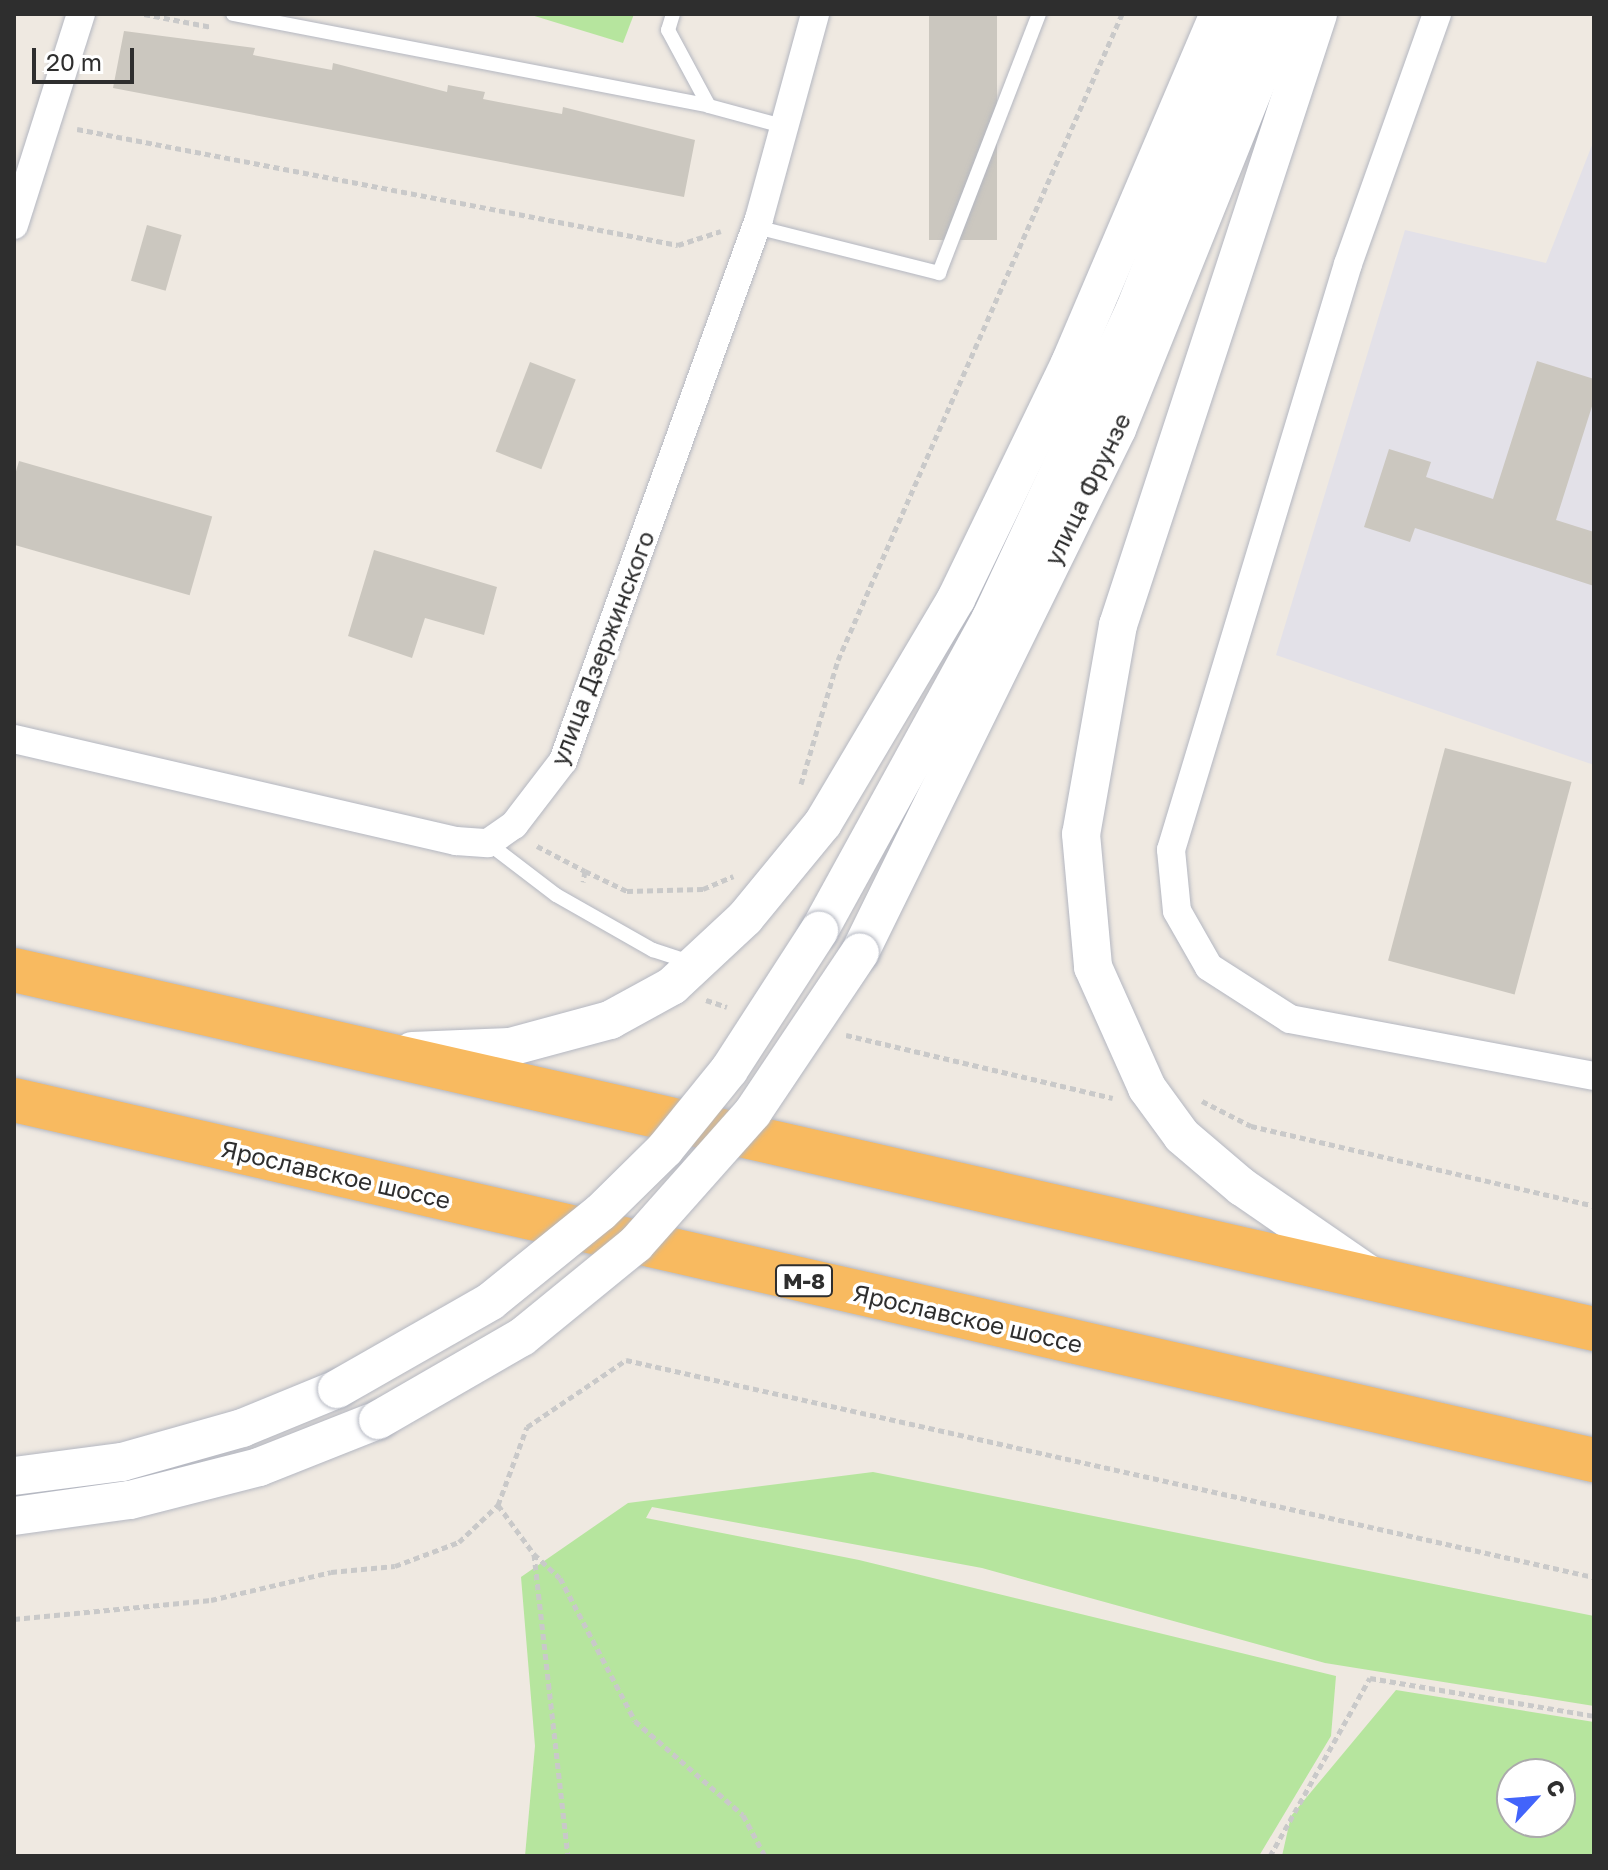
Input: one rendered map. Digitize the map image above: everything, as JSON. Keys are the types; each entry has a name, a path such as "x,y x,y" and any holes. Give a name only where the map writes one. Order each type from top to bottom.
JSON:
{"highway":[{"path":"17,969 1594,1329"},
{"name":"Ярославское шоссе","path":"14,1100 1594,1460"}],"main road":[{"path":"382,1052 510,1047 582,1028 635,1006 698,964 823,823 956,599 1070,363 1219,14"},
{"name":"улица Фрунзе","path":"14,1476 122,1462 242,1428 337,1389 491,1301 601,1212 729,1070 819,931 990,620 1135,309 1251,14"},
{"name":"улица Фрунзе","path":"14,1516 130,1500 259,1467 378,1420 522,1337 636,1244 753,1112 860,952 1117,429 1284,14"},
{"path":"1318,14 1118,625 1081,834 1093,967 1147,1088 1182,1136 1242,1187 1373,1277"}],"street":[{"path":"14,225 81,14"},
{"name":"улица Дзержинского","path":"488,843 539,801 563,761 757,223 779,125 815,14"},
{"path":"1437,14 1348,264 1171,850 1177,911 1209,967 1290,1019 1594,1076"},
{"path":"14,739 488,843"}],"lane":[{"path":"233,14 709,106 779,125"},
{"path":"673,14 668,30 709,106"},
{"path":"757,223 939,273 1039,14"},
{"path":"488,843 556,895 653,950 698,964"}],"path":[{"path":"800,790 838,660 1122,14"},
{"path":"47,123 678,245 757,223"},
{"path":"585,871 627,891 703,889 748,868"},
{"path":"1187,1093 1251,1126 1594,1206"},
{"path":"14,1619 211,1600 331,1572 395,1566 459,1542 498,1505 527,1427 626,1360 1594,1577"},
{"path":"498,1505 534,1554 560,1578 635,1721 743,1815 765,1856"},
{"path":"534,1554 568,1856"},
{"path":"1270,1856 1370,1678 1594,1716"}],"shaded area":[{"path":"1594,140 1594,765 1276,655 1405,230 1546,263"}],"green space":[{"path":"528,14 634,14 623,43"},
{"path":"873,1472 1594,1616 1594,1706 1325,1663 982,1568 652,1507 646,1518 859,1560 1336,1676 1331,1736 1259,1856 525,1856 535,1746 521,1577 628,1503"},
{"path":"1396,1690 1594,1722 1594,1856 1282,1856 1291,1816"}],"building":[{"path":"929,14 997,14 997,240 929,240"},
{"path":"124,31 255,48 253,55 332,70 333,63 447,92 448,85 485,92 483,99 562,114 563,107 695,140 684,197 113,88"},
{"path":"147,225 182,235 166,291 131,281"},
{"path":"1537,361 1594,379 1594,400 1556,520 1594,532 1594,586 1415,528 1410,542 1364,527 1389,449 1431,462 1426,477 1493,499"},
{"path":"530,362 576,380 541,469 496,452"},
{"path":"19,461 212,516 190,595 14,545 14,478"},
{"path":"374,550 497,587 484,635 425,618 412,658 348,636"},
{"path":"1445,748 1572,782 1515,994 1388,961"}]}
